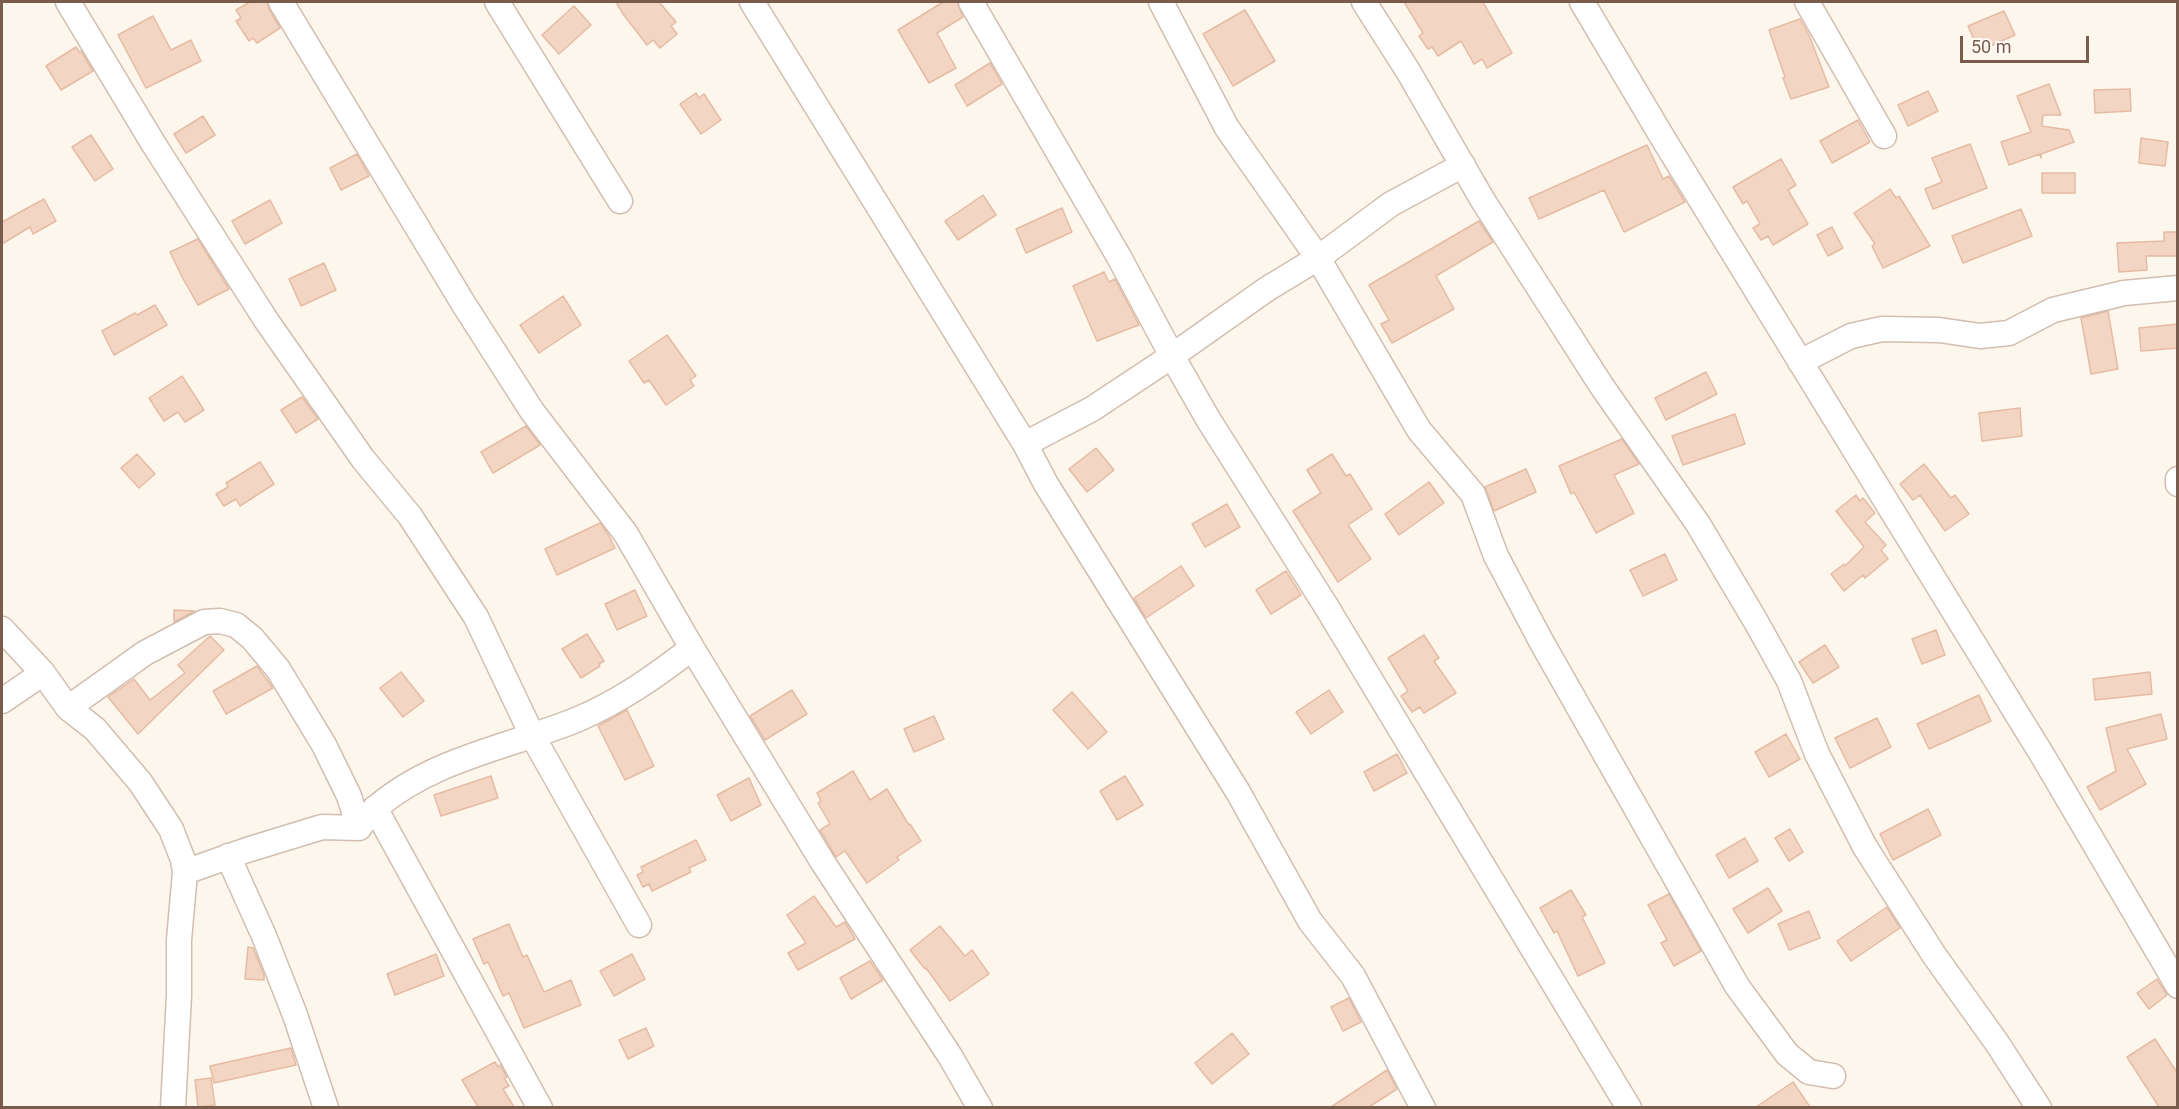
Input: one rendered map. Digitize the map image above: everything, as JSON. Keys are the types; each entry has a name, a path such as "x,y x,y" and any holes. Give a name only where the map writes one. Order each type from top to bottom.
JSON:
{"street":[{"path":"68,2 153,143 266,320 363,459 410,516 476,617 532,735 639,925"},
{"path":"281,2 525,402 626,534 692,648 822,861 950,1056 980,1107"},
{"path":"497,2 620,201"},
{"path":"752,2 1025,444 1046,484 1238,792 1310,921 1353,976 1423,1107"},
{"path":"971,2 1119,256 1208,419 1333,616 1629,1107"},
{"path":"1161,2 1227,128 1318,258 1419,430 1473,494 1496,556 1526,613 1737,986 1787,1054 1809,1072 1833,1076"},
{"path":"1364,2 1408,71 1482,199 1601,385 1698,524 1789,681 1817,754 1865,847 1934,955 1997,1043 2039,1107"},
{"path":"1582,2 1664,140 2044,758 2178,986"},
{"path":"1807,2 1884,136"},
{"path":"1025,444 1092,409 1267,289 1318,258 1391,204 1462,165"},
{"path":"1800,362 1851,336 1882,329 1939,330 1980,336 2009,333 2053,310 2124,293 2178,288"},
{"path":"2178,479 2178,484"},
{"path":"68,708 145,653 204,622 220,621 236,625 252,638 278,669 313,726 349,796 359,828"},
{"path":"2,629 43,673 68,708 95,729 140,783 171,829 183,860 185,872 179,940 179,995 173,1107"},
{"path":"359,828 375,808 401,789 428,774 577,719 631,692 692,648"},
{"path":"2,701 43,673"},
{"path":"375,808 540,1107"},
{"path":"185,872 322,827 359,828"},
{"path":"228,856 264,936 295,1015 326,1107"}],"building":[{"path":"250,2 267,2 280,28 257,43 253,38 249,41 236,21 241,18 236,10"},
{"path":"616,2 659,2 676,22 671,26 677,34 660,48 653,40 647,45"},
{"path":"943,2 957,2 963,17 937,33 956,68 929,83 898,30"},
{"path":"1404,2 1483,2 1512,53 1487,68 1482,59 1474,64 1461,41 1438,56 1432,47 1428,49 1419,36 1423,33"},
{"path":"574,6 591,25 559,54 542,35"},
{"path":"1245,10 1275,61 1233,86 1203,34"},
{"path":"2004,11 2015,35 1979,51 1968,26"},
{"path":"153,16 171,50 191,40 201,61 146,88 118,35"},
{"path":"1800,19 1809,35 1829,87 1791,99 1769,30"},
{"path":"76,47 93,71 61,90 46,66"},
{"path":"990,63 1002,84 967,106 955,85"},
{"path":"2049,84 2061,115 2043,115 2042,126 2069,130 2074,142 2041,154 2041,158 2040,154 2009,165 2001,142 2031,132 2017,96"},
{"path":"2130,89 2131,111 2095,113 2094,90"},
{"path":"1928,91 1938,111 1908,126 1898,105"},
{"path":"696,93 699,98 704,94 721,120 701,134 680,104"},
{"path":"203,116 215,135 186,153 174,134"},
{"path":"1858,120 1870,142 1832,163 1820,141"},
{"path":"91,135 113,169 95,181 72,147"},
{"path":"2141,138 2168,142 2165,166 2139,163"},
{"path":"1970,144 1987,188 1933,209 1925,189 1942,182 1932,158"},
{"path":"1647,145 1663,179 1669,176 1685,202 1624,232 1604,190 1539,219 1529,198"},
{"path":"357,154 369,176 341,190 330,168"},
{"path":"1781,159 1796,185 1788,190 1808,224 1773,245 1768,236 1761,240 1753,228 1760,224 1747,201 1743,204 1733,187"},
{"path":"2042,173 2075,173 2075,193 2042,193"},
{"path":"1890,189 1896,198 1899,196 1930,246 1883,268 1872,246 1875,244 1854,213"},
{"path":"983,195 996,215 958,240 945,221"},
{"path":"44,199 56,221 33,234 30,227 2,244 2,222"},
{"path":"270,200 282,223 245,244 232,221"},
{"path":"1062,208 1072,232 1026,253 1016,229"},
{"path":"2021,209 2032,236 1963,263 1952,236"},
{"path":"1479,221 1493,242 1436,276 1454,309 1392,343 1381,324 1389,320 1369,285"},
{"path":"1832,227 1843,248 1828,256 1817,235"},
{"path":"2164,232 2178,232 2178,256 2146,256 2147,270 2119,272 2117,243 2164,241"},
{"path":"198,239 229,289 198,305 170,252"},
{"path":"324,263 336,290 301,306 289,279"},
{"path":"1104,272 1109,282 1115,279 1139,325 1097,341 1073,286"},
{"path":"563,296 581,325 539,353 520,325"},
{"path":"155,305 167,325 114,355 102,331"},
{"path":"2108,311 2118,369 2091,374 2081,318"},
{"path":"2178,324 2178,348 2141,351 2139,328"},
{"path":"667,335 696,376 690,380 694,386 666,405 649,380 644,383 629,361"},
{"path":"1706,372 1717,394 1666,420 1655,398"},
{"path":"182,376 204,410 185,422 178,412 164,421 149,398"},
{"path":"302,397 318,419 296,433 281,410"},
{"path":"2020,408 2022,436 1982,441 1979,413"},
{"path":"1735,414 1745,444 1683,465 1672,436"},
{"path":"526,426 540,445 493,473 481,452"},
{"path":"1622,439 1639,464 1614,475 1634,513 1596,533 1574,492 1571,494 1559,466"},
{"path":"1096,448 1114,470 1087,492 1069,469"},
{"path":"137,454 155,474 139,488 121,468"},
{"path":"1332,454 1346,476 1350,474 1372,509 1348,525 1371,559 1338,582 1293,511 1321,493 1307,470"},
{"path":"260,462 274,484 240,506 236,499 224,506 216,494 228,487 226,483"},
{"path":"1924,464 1951,498 1955,495 1969,514 1945,531 1920,495 1913,500 1900,484"},
{"path":"1526,469 1536,492 1494,511 1485,487"},
{"path":"1429,482 1444,503 1399,535 1385,514"},
{"path":"1856,495 1860,501 1863,498 1875,513 1865,522 1886,545 1881,550 1888,559 1865,578 1863,575 1844,591 1831,574 1844,564 1845,566 1864,547 1836,511"},
{"path":"1227,504 1240,527 1205,547 1192,524"},
{"path":"600,523 615,548 557,575 545,549"},
{"path":"1665,554 1677,580 1643,596 1630,570"},
{"path":"1181,566 1194,586 1146,618 1134,598"},
{"path":"1286,571 1301,595 1271,614 1256,590"},
{"path":"635,590 647,616 617,630 605,604"},
{"path":"174,610 195,611 174,622"},
{"path":"1936,630 1945,655 1922,664 1912,639"},
{"path":"587,634 604,661 581,678 562,649"},
{"path":"1424,635 1439,658 1434,661 1456,693 1424,713 1420,707 1412,712 1401,696 1408,691 1388,658"},
{"path":"210,636 224,650 138,734 108,697 134,679 150,700 185,673 178,665"},
{"path":"1825,645 1839,667 1813,683 1799,662"},
{"path":"257,666 273,688 226,714 213,691"},
{"path":"401,672 424,701 403,717 380,688"},
{"path":"2150,672 2152,694 2095,700 2093,679"},
{"path":"792,690 807,714 765,740 750,716"},
{"path":"1329,690 1343,712 1311,734 1296,712"},
{"path":"1072,692 1107,732 1088,749 1053,710"},
{"path":"1979,695 1991,721 1929,749 1917,724"},
{"path":"627,710 654,766 625,780 598,726"},
{"path":"2161,714 2167,739 2127,749 2146,784 2100,810 2087,787 2116,771 2106,728"},
{"path":"934,716 944,739 914,752 904,729"},
{"path":"1877,718 1891,747 1850,768 1835,738"},
{"path":"1786,734 1800,759 1769,777 1755,752"},
{"path":"1397,754 1407,773 1374,791 1364,772"},
{"path":"853,771 870,800 887,789 921,841 897,857 899,860 867,883 845,851 836,857 820,830 830,824 818,803 821,801 817,793"},
{"path":"491,776 498,798 441,816 434,795"},
{"path":"1125,776 1143,805 1117,820 1100,791"},
{"path":"749,778 761,805 731,821 717,795"},
{"path":"1928,809 1941,835 1893,860 1880,834"},
{"path":"1790,829 1803,852 1789,861 1775,838"},
{"path":"1745,838 1758,861 1729,878 1716,855"},
{"path":"696,840 706,860 689,868 691,872 652,891 649,884 643,887 637,875 643,872 641,867"},
{"path":"1768,888 1782,911 1748,933 1733,909"},
{"path":"1571,890 1586,915 1582,917 1605,963 1578,976 1557,931 1554,933 1540,908"},
{"path":"1669,894 1701,951 1674,966 1661,943 1667,940 1648,905"},
{"path":"814,896 836,927 845,922 855,939 798,970 788,953 806,943 787,915"},
{"path":"1887,907 1900,928 1851,961 1837,941"},
{"path":"1809,911 1820,938 1789,950 1778,924"},
{"path":"509,924 523,957 527,955 544,992 571,980 581,1005 524,1028 509,993 503,996 488,962 484,964 473,939"},
{"path":"940,926 965,956 972,950 989,974 950,1001 910,950"},
{"path":"248,947 253,948 264,980 245,979"},
{"path":"436,954 444,976 395,995 387,974"},
{"path":"632,954 645,979 614,996 600,971"},
{"path":"870,961 883,980 851,999 840,978"},
{"path":"2157,979 2167,995 2149,1009 2137,993"},
{"path":"1349,998 1361,1022 1343,1031 1331,1007"},
{"path":"646,1028 654,1046 628,1059 619,1040"},
{"path":"1232,1033 1249,1054 1212,1084 1195,1063"},
{"path":"2155,1039 2178,1074 2178,1107 2159,1107 2127,1057"},
{"path":"291,1048 296,1065 214,1083 210,1066"},
{"path":"495,1062 498,1067 500,1065 507,1077 504,1078 509,1086 503,1089 514,1107 478,1107 462,1080"},
{"path":"1387,1070 1397,1089 1369,1107 1331,1107"},
{"path":"211,1078 215,1105 198,1107 195,1080"},
{"path":"1793,1082 1810,1107 1756,1107"}]}
